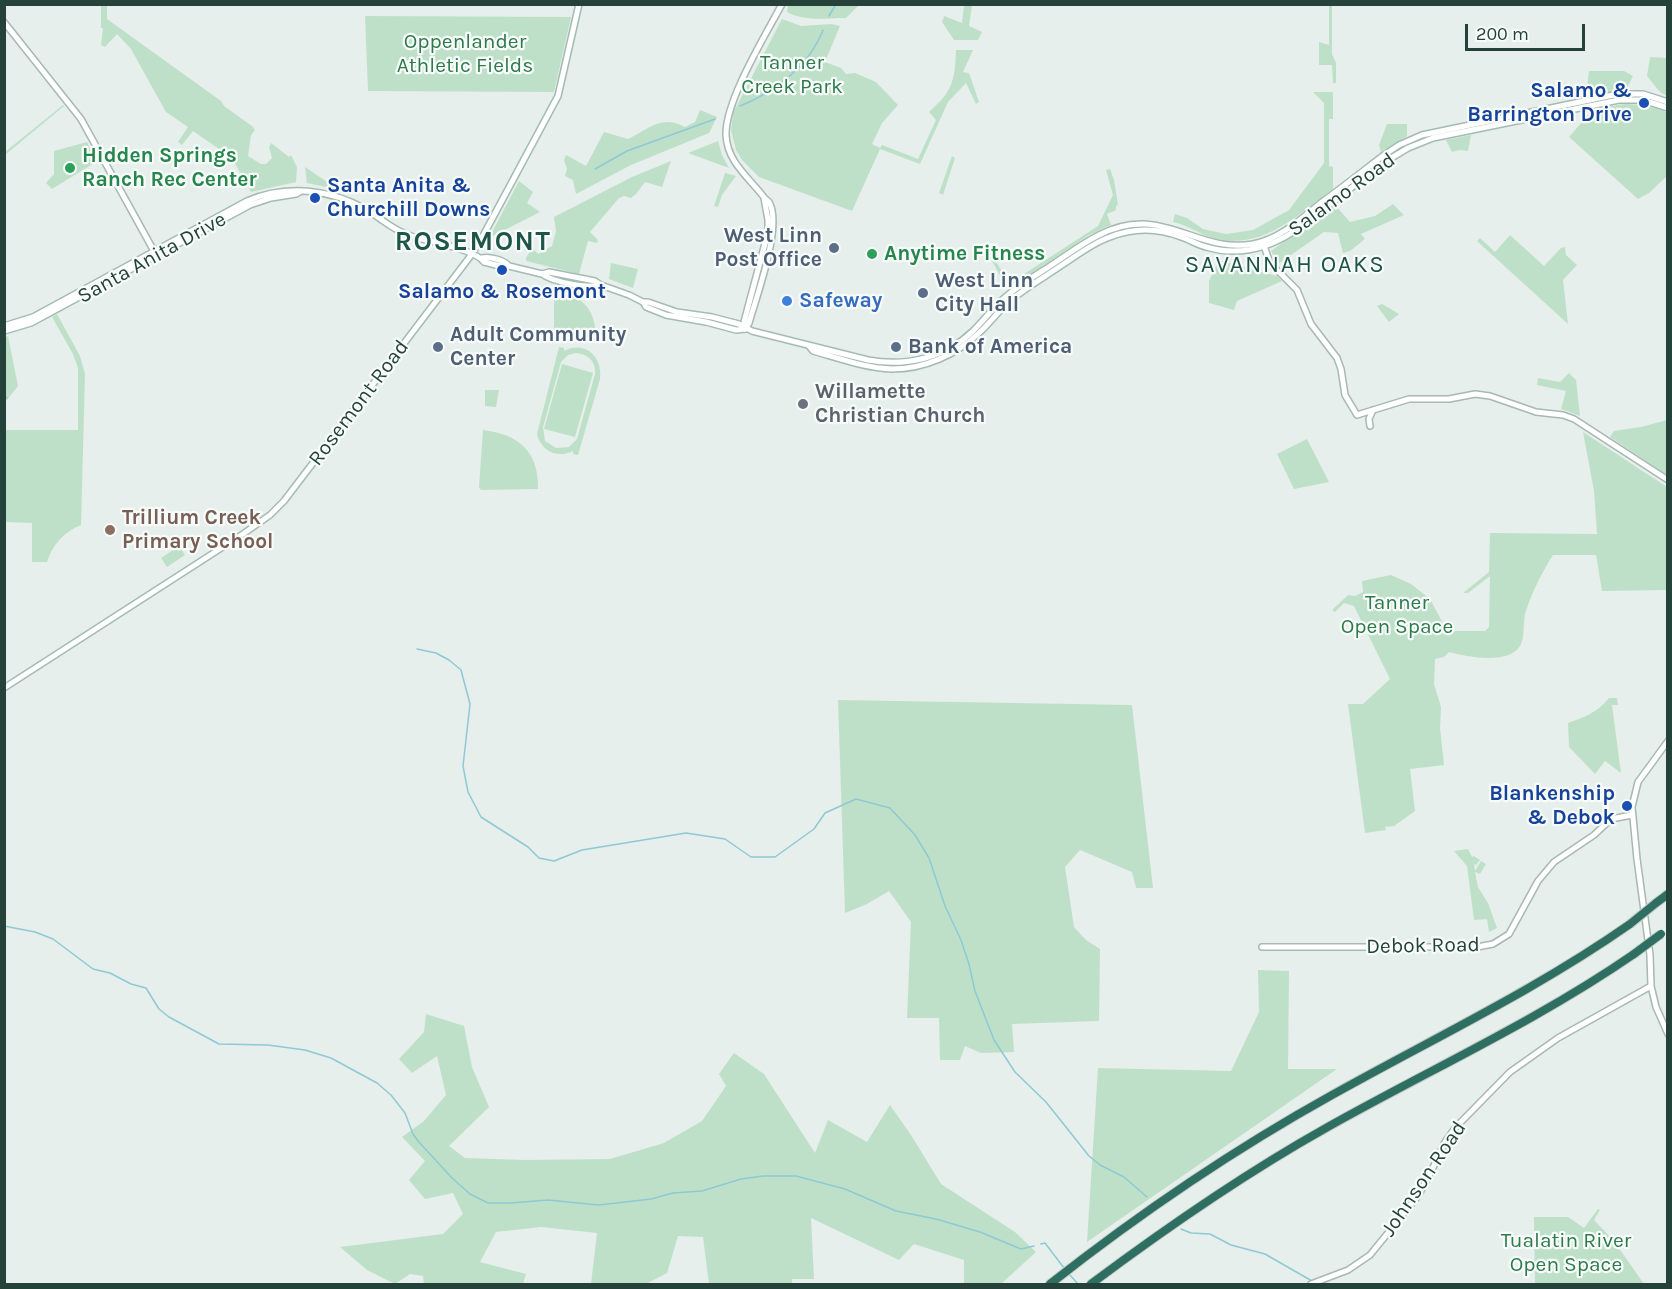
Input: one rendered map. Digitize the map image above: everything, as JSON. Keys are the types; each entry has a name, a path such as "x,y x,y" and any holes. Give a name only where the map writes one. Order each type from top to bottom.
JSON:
{"highway":[{"path":"1050,1284 1168,1197 1272,1129 1571,965 1668,894"},
{"path":"1091,1284 1174,1224 1300,1142 1549,1008 1634,954 1664,931"}],"main road":[{"name":"Rosemont Road","path":"4,688 274,512 304,476 472,254 558,96 579,4"},
{"path":"745,329 749,323 773,231 769,201 732,159 726,141 726,120 733,100 782,4"},
{"path":"4,22 84,124 155,253"},
{"name":"Salamo Road","path":"1264,244 1292,226 1384,155 1399,145 1422,135 1618,94 1640,93 1668,102"},
{"name":"Salamo Road","path":"472,254 490,264 595,281 624,292 646,307 666,315 736,330 745,329 868,360 887,363 908,362 936,355 962,340 998,303 1022,285 1093,238 1123,226 1143,224 1165,226 1208,241 1244,245 1264,244 1293,232 1395,155 1433,138 1619,100 1647,101 1668,108"},
{"name":"Santa Anita Drive","path":"4,326 33,317 250,205 301,191 330,195 349,201 400,232 472,254"},
{"path":"1264,244 1270,263 1297,290 1312,326 1337,358 1345,395 1357,415 1409,399 1449,399 1475,394 1490,396 1536,412 1563,415 1574,419 1668,480"},
{"name":"Santa Anita Drive","path":"4,331 32,323 155,253"},
{"path":"1370,426 1373,410"},
{"path":"1668,741 1638,782 1633,797 1632,815 1650,955 1651,986 1656,1007 1668,1034"},
{"name":"Debok Road","path":"1262,946 1471,947 1493,944 1512,930 1538,881 1554,862 1591,838 1611,819 1632,815"},
{"name":"Johnson Road","path":"1311,1284 1348,1270 1370,1255 1418,1196 1445,1142 1455,1128 1510,1072 1574,1029 1651,986"}],"green space":[{"name":"Tanner Creek Park","path":"788,4 859,5 846,18 816,19 787,12"},
{"path":"101,5 107,5 107,19 252,126 255,130 251,135 248,156 261,164 266,164 272,158 269,147 271,143 289,157 291,155 297,167 296,182 251,192 232,158 193,131 182,145 178,142 188,127 166,112 131,49 117,34 105,47 101,45 103,28 101,28"},
{"path":"964,5 972,5 969,26 982,32 978,40 954,40 942,22 944,16 962,23"},
{"path":"1329,5 1332,5 1332,54 1336,63 1336,83 1333,83 1332,65 1319,65 1319,42 1329,45"},
{"name":"Oppenlander Athletic Fields","path":"365,16 571,17 554,92 368,91"},
{"path":"782,19 801,26 831,24 840,26 825,62 841,68 846,74 855,73 876,82 898,105 882,123 872,144 880,148 882,145 918,159 936,120 929,112 943,98 951,85 955,70 956,50 973,50 963,72 969,73 979,102 976,104 966,83 948,102 920,164 880,149 852,211 759,177 742,160 736,150 731,130 733,113"},
{"path":"1650,57 1667,58 1667,96 1660,92 1647,76"},
{"path":"1589,71 1624,71 1633,76 1626,90 1588,97 1586,96"},
{"path":"1313,92 1333,92 1333,119 1329,119 1329,166 1333,167 1333,189 1279,228 1250,239 1234,241 1217,239 1173,222 1175,214 1187,218 1203,229 1226,234 1253,230 1289,210 1324,163 1324,103"},
{"path":"1625,104 1658,106 1667,113 1667,176 1649,193 1638,199 1569,137 1590,110"},
{"path":"64,106 5,155 5,152"},
{"path":"700,110 717,117 709,133 631,165 576,194 573,180 565,176 566,155 586,166 604,132 628,139 662,122 677,123 685,127 695,122"},
{"path":"1387,124 1407,124 1407,136 1381,152 1379,145"},
{"path":"1471,135 1468,151 1452,152 1446,140"},
{"path":"718,141 729,168 688,153"},
{"name":"Hidden Springs Ranch Rec Center","path":"87,142 96,162 52,189 46,183 54,174 54,151"},
{"path":"952,156 955,158 943,195 939,193"},
{"path":"671,161 662,187 645,182 631,198 624,196 619,198 590,232 598,240 597,243 588,241 579,274 526,261 532,248 538,254 552,246 556,231 554,217 632,177"},
{"path":"305,167 336,188 336,189 307,183"},
{"path":"1110,169 1118,205 1116,210 1107,214 1111,225 1089,235 1008,289 989,256 994,259 1010,283 1098,226 1113,195 1106,170"},
{"path":"725,173 736,176 722,195 718,207 714,206"},
{"path":"519,181 533,192 527,203 540,212 489,238"},
{"path":"1393,204 1404,215 1361,234 1365,239 1350,251 1343,253 1338,233 1324,232 1278,264 1271,251 1335,205 1350,222 1375,216"},
{"path":"1510,235 1544,266 1561,248 1565,247 1566,255 1577,265 1563,280 1568,324 1477,241 1480,238 1495,252"},
{"path":"1219,260 1277,276 1282,281 1237,301 1234,310 1209,303 1209,281"},
{"path":"611,263 638,269 633,288 609,279"},
{"path":"554,292 572,295 585,304 593,317 596,335 554,332"},
{"path":"1382,304 1399,314 1389,322 1377,306"},
{"path":"57,314 80,356 85,374 81,525 60,539 47,562 32,562 32,523 5,522 5,430 78,430 78,368 73,354 52,317"},
{"path":"8,336 18,386 5,400 5,337"},
{"path":"559,347 564,348 564,351 572,348 585,349 599,364 600,379 578,455 573,454 573,451 561,454 550,452 542,445 537,434","holes":["576,353 591,359 595,374 577,439 569,447 556,448 545,441 543,427 561,362 568,355"]},
{"path":"562,364 593,373 575,437 544,429"},
{"path":"1569,373 1576,380 1580,416 1561,409 1566,391 1537,385 1538,378 1560,382"},
{"path":"485,390 499,390 496,407 485,406"},
{"path":"1667,420 1667,475 1610,437 1614,431"},
{"path":"483,430 516,440 524,447 535,464 538,489 481,490 479,487"},
{"name":"Tanner Open Space","path":"1583,432 1667,487 1667,590 1602,591 1596,555 1553,555 1531,598 1525,614 1522,643 1514,652 1507,656 1487,658 1449,652 1444,657 1435,659 1434,684 1441,707 1440,728 1444,765 1410,769 1415,811 1394,826 1385,827 1386,830 1365,833 1348,704 1363,704 1390,679 1354,606 1344,603 1335,612 1332,610 1348,595 1355,596 1363,592 1362,581 1391,575 1411,584 1430,599 1447,631 1485,631 1489,627 1490,576 1468,593 1463,593 1489,572 1490,533 1597,534 1594,491"},
{"path":"1307,439 1329,482 1294,489 1277,454"},
{"path":"179,546 185,555 167,567 161,558"},
{"path":"1609,698 1617,698 1618,705 1612,705 1621,773 1605,761 1595,774 1569,747 1568,723 1591,714"},
{"path":"838,700 1132,705 1153,888 1136,888 1132,872 1080,850 1065,867 1074,927 1086,940 1100,949 1099,1021 1012,1024 1014,1052 981,1053 965,1046 960,1060 940,1060 939,1018 907,1018 911,922 889,891 845,913"},
{"path":"1468,849 1472,857 1480,860 1476,865 1474,864 1475,871 1481,861 1486,864 1480,874 1475,872 1478,887 1488,903 1497,928 1489,932 1487,919 1474,920 1467,866 1454,851"},
{"path":"1258,970 1289,971 1288,1069 1337,1069 1087,1242 1098,1068 1231,1071 1259,1012"},
{"path":"426,1014 464,1026 472,1067 489,1107 449,1146 465,1158 610,1159 664,1143 702,1121 726,1086 719,1074 734,1053 764,1074 815,1153 828,1120 867,1142 890,1105 941,1184 1015,1232 1036,1252 1001,1284 964,1284 964,1260 914,1244 899,1260 811,1218 814,1279 792,1279 792,1284 709,1284 703,1237 678,1236 667,1273 646,1284 591,1284 597,1233 541,1227 496,1232 480,1262 526,1274 523,1284 424,1284 423,1276 410,1274 395,1284 367,1270 340,1247 443,1234 463,1214 453,1193 425,1199 409,1180 425,1161 402,1137 424,1121 446,1095 437,1056 412,1073 399,1059 424,1032"},
{"name":"Tualatin River Open Space","path":"1598,1209 1600,1210 1594,1220 1614,1241 1644,1284 1535,1284 1534,1217 1568,1217 1584,1228"}],"waterway":[{"path":"829,16 836,4"},
{"path":"740,106 766,93 800,66 817,43 823,30"},
{"path":"595,169 627,151 715,119"},
{"path":"4,395 7,398"},
{"path":"417,649 436,653 461,670 470,704 463,766 468,792 481,817 528,847 539,858 554,861 582,850 686,833 725,839 751,857 775,857 814,829 825,813 856,799 890,808 915,835 929,858 945,906 961,940 975,991 994,1040 1015,1072 1046,1102 1089,1156 1100,1165 1124,1177 1147,1197"},
{"path":"4,926 35,932 53,939 93,969 110,973 131,984 146,988 159,1009 169,1017 219,1044 268,1045 305,1050 331,1058 377,1083 391,1095 405,1113 418,1141 452,1178 470,1194 488,1203 548,1200 598,1205 651,1199 673,1193 702,1191 741,1179 796,1176 845,1189 896,1211 936,1219 980,1232 1021,1249 1034,1246"},
{"path":"1181,1229 1191,1233 1210,1234 1231,1245 1265,1254 1312,1281"},
{"path":"1041,1244 1045,1243 1064,1268"},
{"path":"1069,1274 1078,1284"}],"place":[{"name":"Salamo & Barrington Drive","path":"1644,103"},
{"name":"Hidden Springs Ranch Rec Center","path":"70,168"},
{"name":"Santa Anita & Churchill Downs","path":"315,198"},
{"name":"West Linn Post Office","path":"834,248"},
{"name":"Anytime Fitness","path":"872,254"},
{"name":"Salamo & Rosemont","path":"502,270"},
{"name":"West Linn City Hall","path":"923,293"},
{"name":"Safeway","path":"787,301"},
{"name":"Adult Community Center","path":"438,347"},
{"name":"Bank of America","path":"896,347"},
{"name":"Willamette Christian Church","path":"803,404"},
{"name":"Trillium Creek Primary School","path":"110,530"},
{"name":"Blankenship & Debok","path":"1627,806"}],"district":[{"name":"ROSEMONT","path":"473,242"},
{"name":"SAVANNAH OAKS","path":"1285,265"}]}
